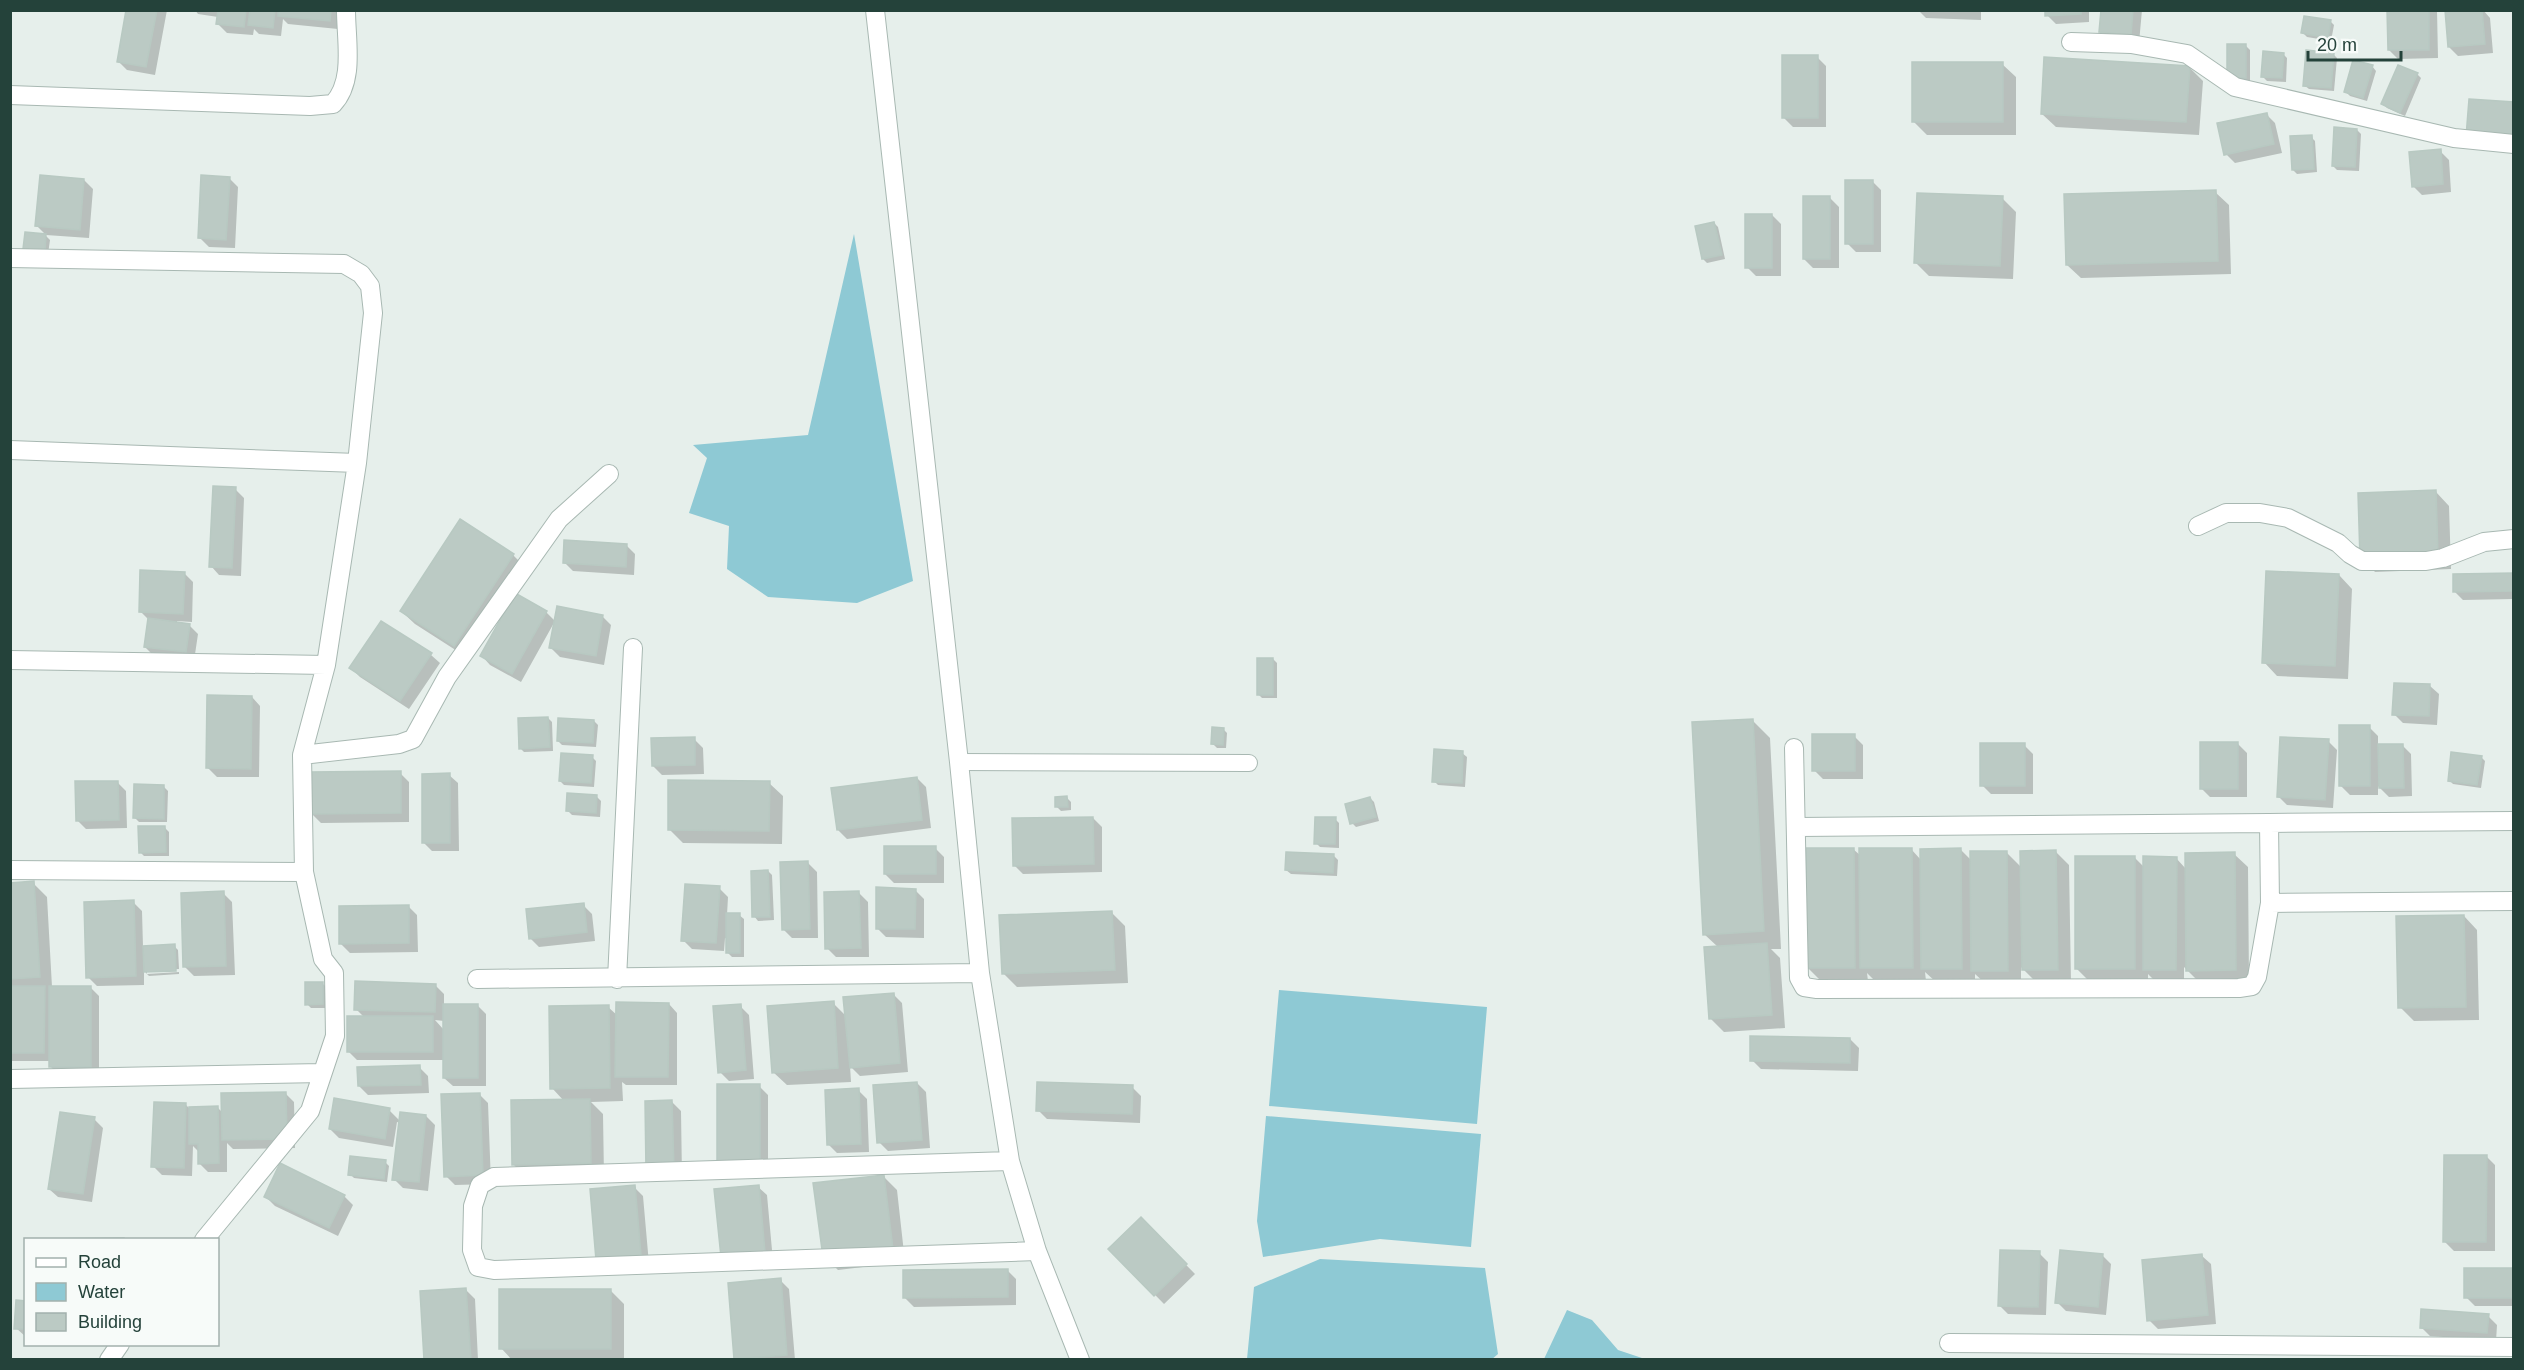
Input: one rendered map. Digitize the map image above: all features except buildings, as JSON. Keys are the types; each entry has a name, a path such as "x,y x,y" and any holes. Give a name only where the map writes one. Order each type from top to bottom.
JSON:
{"street":[{"path":"10,95 333,105 342,95 347,82 346,10"},
{"path":"875,10 959,762 980,973 1010,1161 1037,1251 1080,1359"},
{"path":"2071,42 2131,44 2187,54 2235,87 2454,138 2514,144"},
{"path":"10,258 344,264 361,274 370,286 373,313 357,463 326,665 303,755 303,872 322,958 334,973 335,1036 310,1111 205,1238"},
{"path":"10,450 357,463"},
{"path":"303,755 399,744 413,739 447,677 559,519 609,474"},
{"path":"2198,526 2226,513 2260,513 2289,518 2338,543 2362,561 2434,560 2484,542 2514,539"},
{"path":"617,979 633,648"},
{"path":"10,660 326,665"},
{"path":"1794,748 1798,978 1804,987 1816,989 2228,988 2252,986 2257,977 2270,903 2269,823"},
{"path":"1797,827 2514,821"},
{"path":"10,870 303,872"},
{"path":"2270,903 2514,901"},
{"path":"477,979 980,973"},
{"path":"10,1079 322,1072"},
{"path":"1010,1161 494,1177 480,1185 474,1206 472,1250 478,1267 494,1270 1037,1251"},
{"path":"1948,1343 2514,1347"},
{"path":"109,1359 119,1346"}],"lane":[{"path":"959,762 1249,763"}],"water":[{"path":"854,234 913,581 857,603 768,597 727,569 729,526 689,513 707,458 693,445 808,435"},
{"path":"1279,990 1487,1007 1477,1124 1269,1106"},
{"path":"1266,1116 1481,1134 1471,1247 1380,1239 1263,1257 1257,1221"},
{"path":"1320,1259 1485,1268 1498,1354 1491,1360 1247,1359 1254,1287"},
{"path":"1567,1310 1592,1320 1618,1350 1645,1359 1544,1359"}]}
